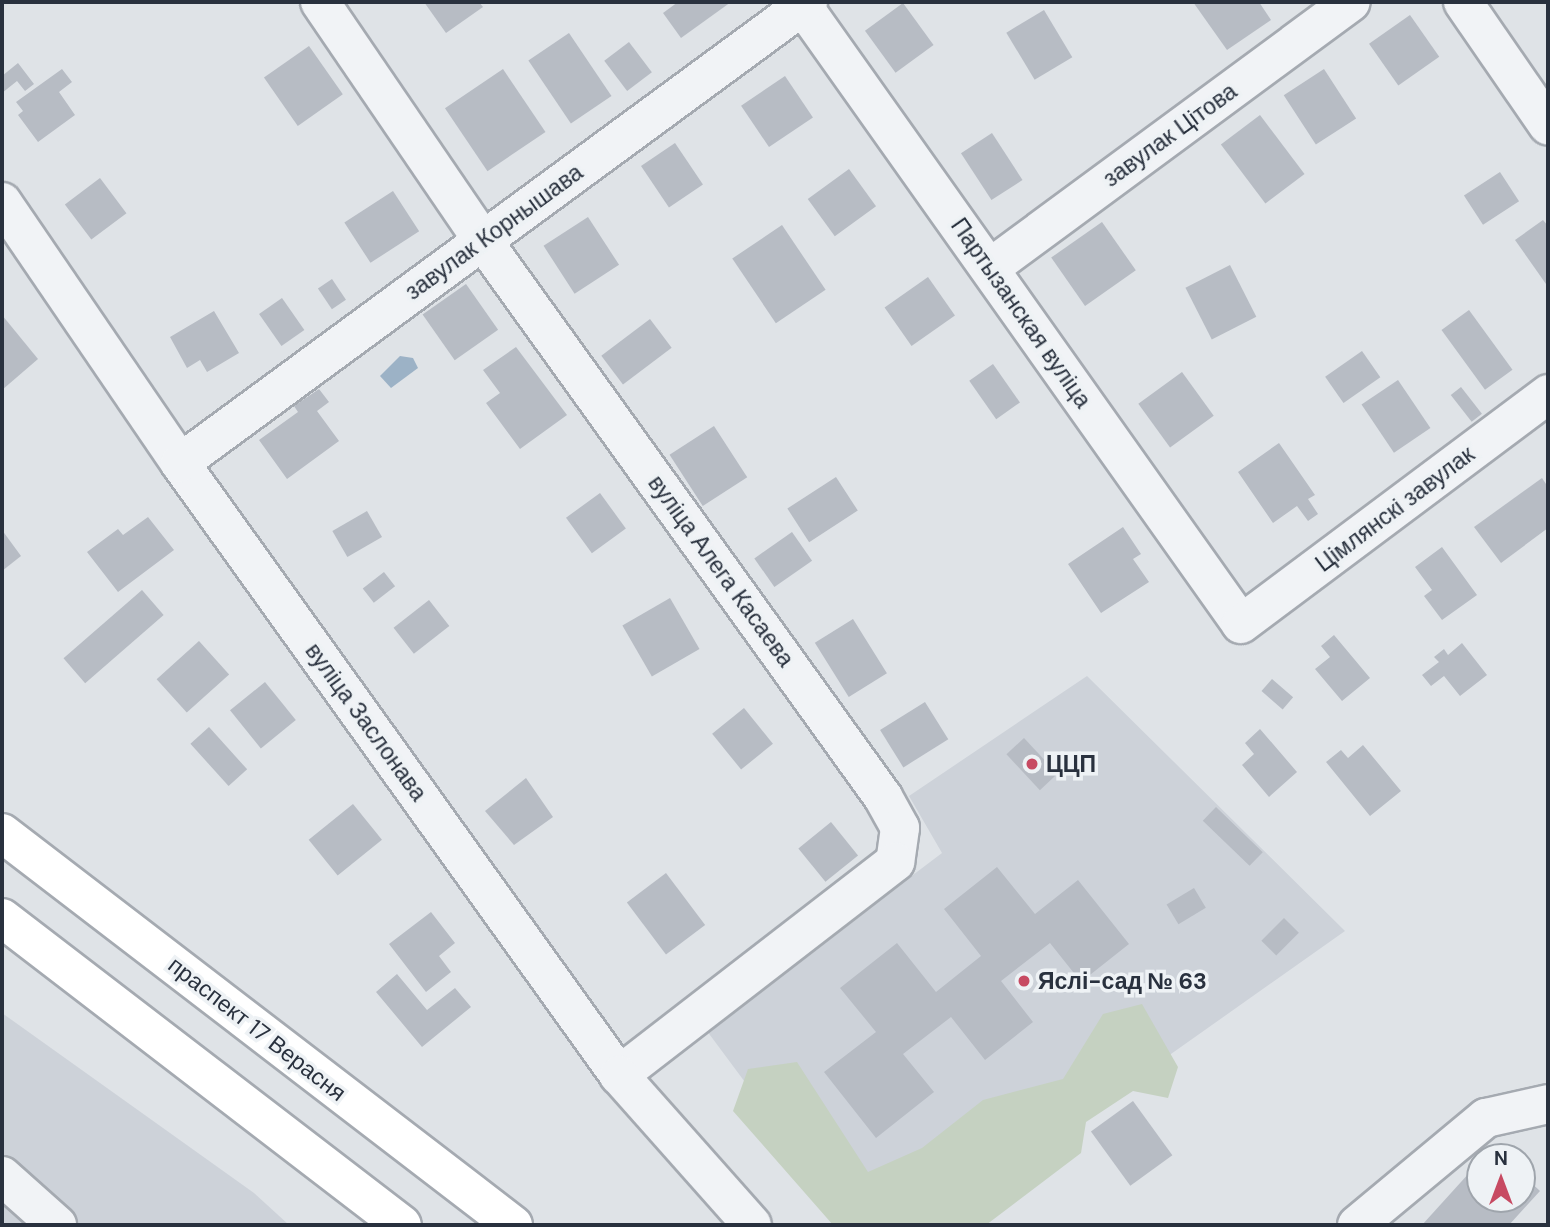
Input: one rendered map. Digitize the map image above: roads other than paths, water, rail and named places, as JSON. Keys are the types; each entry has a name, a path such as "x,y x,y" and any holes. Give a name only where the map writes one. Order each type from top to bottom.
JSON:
{"main road":[{"name":"праспект 17 Верасня","path":"2,833 513,1225"},
{"path":"2,918 402,1225"}],"street":[{"name":"вуліца Алега Касаева","path":"320,2 483,241 883,797 900,828 895,862 619,1074"},
{"name":"завулак Цітова","path":"990,268 1351,2"},
{"path":"1463,2 1548,125"},
{"name":"завулак Корнышава","path":"180,463 804,3"},
{"name":"Партызанская вуліца","path":"804,3 1241,624"},
{"name":"вуліца Заслонава","path":"2,202 180,463 619,1074 752,1225"},
{"name":"Цімлянскі завулак","path":"1241,624 1548,394"},
{"path":"1357,1225 1486,1118 1548,1104"},
{"path":"2,1176 57,1225"}],"water":[{"path":"400,356 413,358 418,368 391,388 380,376"}],"place":[{"name":"ЦЦП","path":"1032,764"},
{"name":"Яслі-сад № 63","path":"1024,981"}]}
